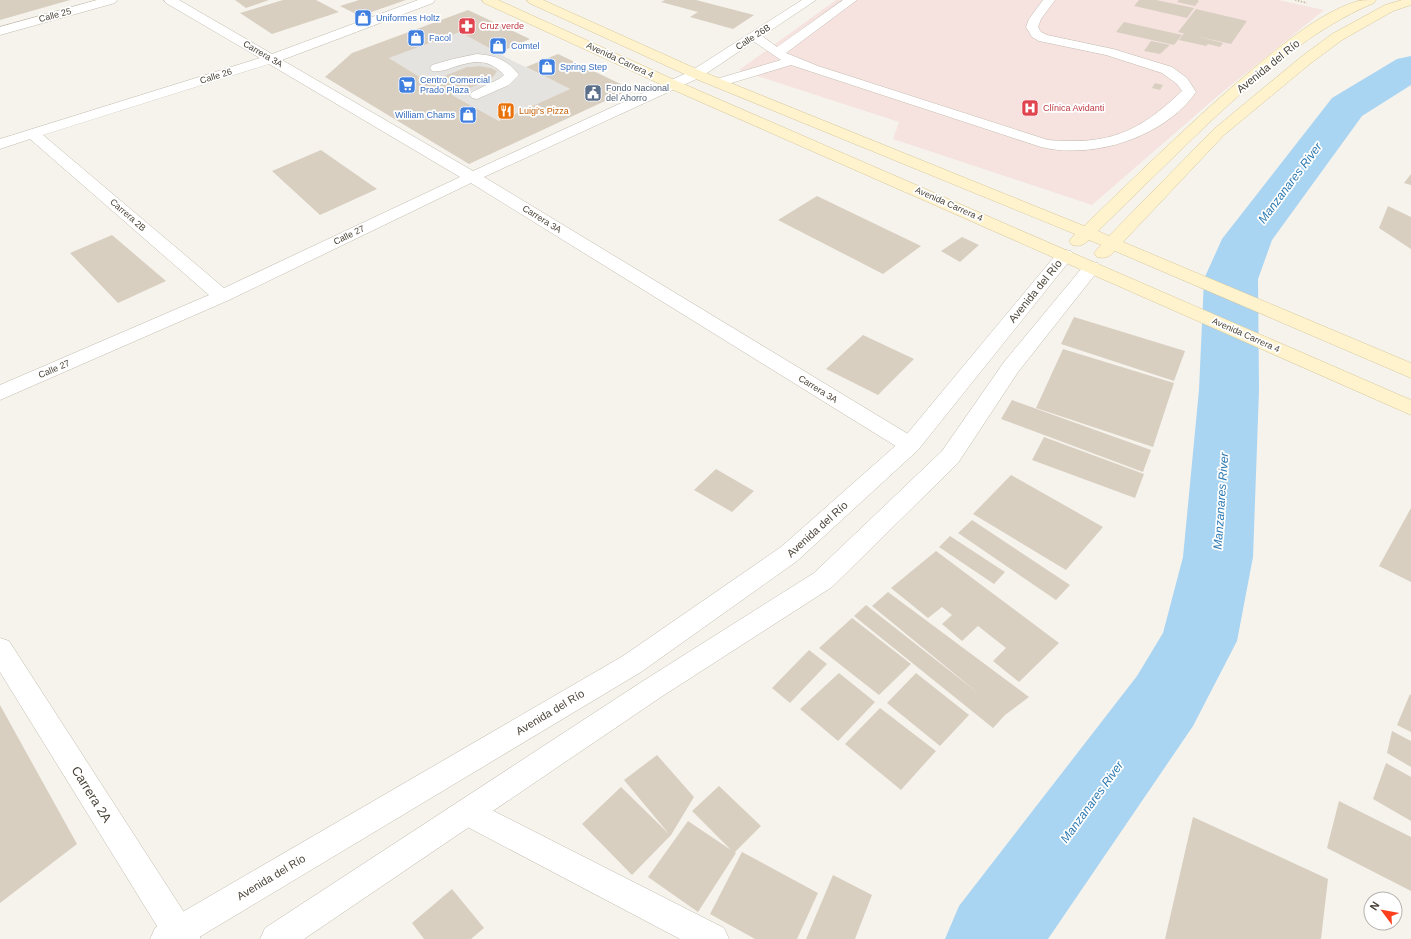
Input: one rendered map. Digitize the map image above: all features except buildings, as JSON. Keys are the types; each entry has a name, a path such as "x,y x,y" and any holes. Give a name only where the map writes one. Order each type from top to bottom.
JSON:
{"main road":[{"name":"Avenida Carrera 4","path":"488,0 674,85 1065,255 1406,406"},
{"name":"Avenida Carrera 4","path":"533,0 696,74 1087,233 1411,371"},
{"name":"Avenida del Río","path":"1065,255 1198,125 1281,52 1314,29 1370,0"},
{"name":"Avenida del Río","path":"1092,267 1111,243 1219,132 1306,60 1337,37 1390,8 1411,2"}],"street":[{"name":"Calle 25","path":"0,31 111,0"},
{"name":"Carrera 3A","path":"170,0 472,177 910,445"},
{"name":"Calle 26","path":"0,144 271,59 429,0"},
{"name":"Calle 26B","path":"696,74 810,0"},
{"name":"Calle 27","path":"0,393 222,296 472,177 696,74"},
{"name":"Carrera 2B","path":"32,134 222,296"},
{"name":"Avenida del Río","path":"176,936 632,664 789,554 910,445 1065,255"},
{"name":"Avenida del Río","path":"276,939 652,689 823,580 950,456 1011,367 1092,267"},
{"name":"Carrera 2A","path":"0,649 176,936"},
{"path":"468,812 712,939"}],"lane":[{"path":"777,53 851,0"},
{"path":"754,36 777,53 792,61 813,69 1046,144 1064,146 1096,144 1118,140 1140,131 1163,116 1189,92 1182,81 1167,70 1108,52 1043,38 1036,34 1032,27 1035,19 1048,0"},
{"path":"437,68 470,58 480,57 494,60 506,68 512,75 504,82 477,95"},
{"path":"718,83 792,61"}],"shaded area":[{"name":"Clínica Avidanti","path":"836,0 1278,0 1324,10 1220,94 1092,205 893,139 899,122 739,70"},
{"path":"460,32 507,58 570,89 499,121 452,95 488,81 497,71 480,66 467,67 428,82 389,58"}],"waterway":[{"name":"Manzanares River","path":"992,939 1165,701 1199,641 1218,557 1229,390 1231,279 1247,239 1347,107 1411,68"}],"place":[{"name":"Uniformes Holtz","path":"363,18"},
{"name":"Cruz verde","path":"467,26"},
{"name":"Facol","path":"416,38"},
{"name":"Comtel","path":"498,46"},
{"name":"Spring Step","path":"547,67"},
{"name":"Centro Comercial Prado Plaza","path":"407,85"},
{"name":"Fondo Nacional del Ahorro","path":"593,93"},
{"name":"Clínica Avidanti","path":"1030,108"},
{"name":"Luigi's Pizza","path":"506,111"},
{"name":"William Chams","path":"468,115"}]}
